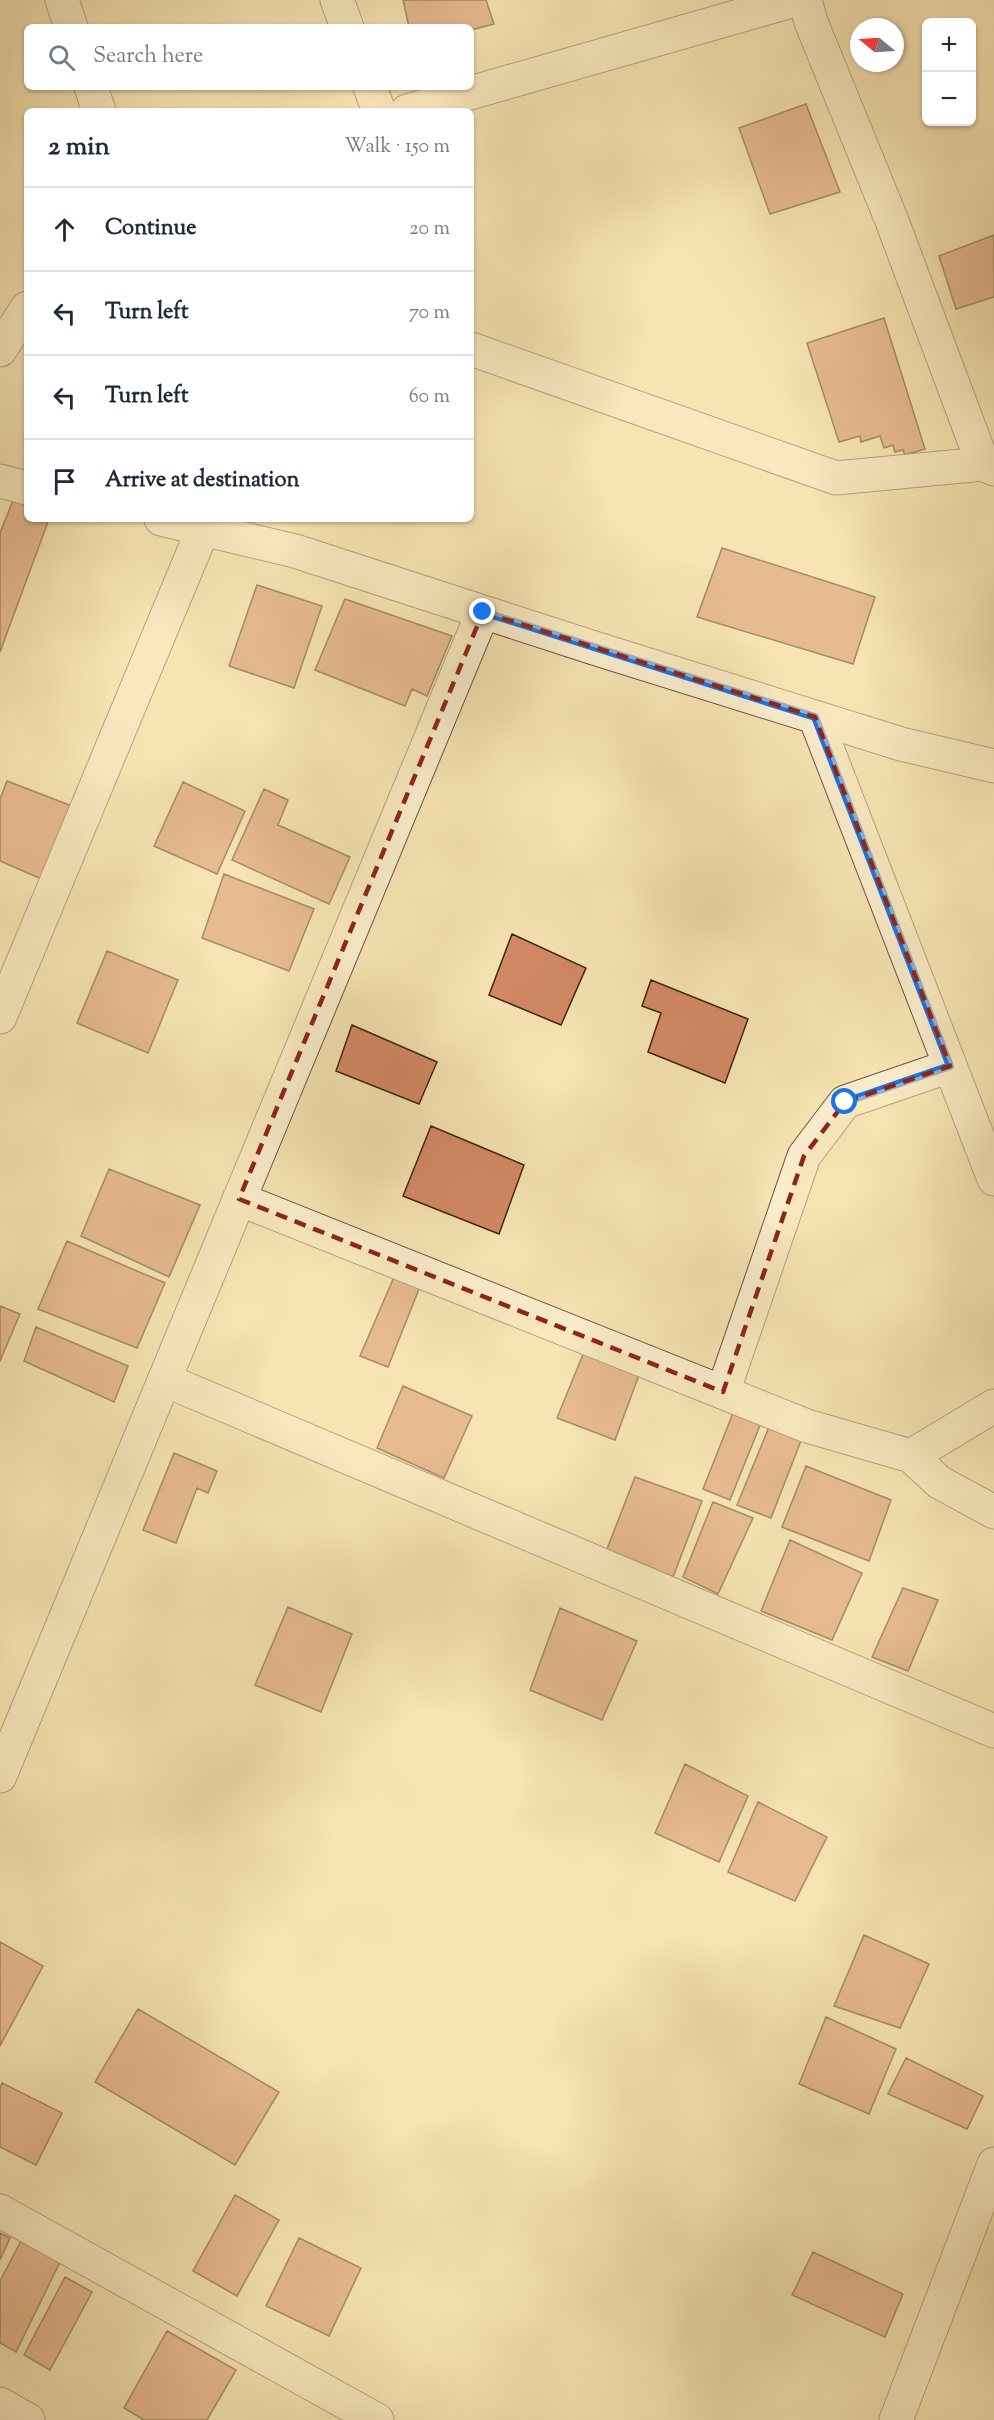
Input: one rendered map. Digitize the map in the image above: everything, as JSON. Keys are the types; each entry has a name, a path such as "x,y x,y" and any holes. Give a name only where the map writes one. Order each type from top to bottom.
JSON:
{"street":[{"path":"62,0 70,24"},
{"path":"337,0 346,24"},
{"path":"417,108 795,0"},
{"path":"474,350 836,478 988,466 811,22 805,0"},
{"path":"92,90 98,108"},
{"path":"371,90 378,108"},
{"path":"0,350 24,314"},
{"path":"0,481 24,487"},
{"path":"174,522 295,551 901,744 994,766"},
{"path":"0,1017 203,529"},
{"path":"0,1776 483,612"},
{"path":"815,717 994,1179"},
{"path":"723,1392 804,1156 845,1102 950,1066"},
{"path":"239,1199 807,1426 911,1456 939,1482 994,1512"},
{"path":"165,1380 994,1731"},
{"path":"911,1456 994,1406"},
{"path":"896,2420 994,2164"},
{"path":"0,2211 377,2420"},
{"path":"0,2404 28,2420"}],"highlighted area":[{"path":"483,612 815,717 950,1066 845,1102 804,1156 723,1392 239,1199"}],"building":[{"path":"403,0 486,0 494,24 474,29 474,24 408,24"},
{"path":"806,104 840,192 770,214 739,128"},
{"path":"994,235 994,297 956,309 939,256"},
{"path":"884,318 925,449 905,455 903,450 895,452 893,445 884,448 880,436 861,442 860,436 839,442 807,343"},
{"path":"14,498 24,502 24,522 48,522 0,652 0,533"},
{"path":"722,548 875,597 853,664 697,617"},
{"path":"257,585 322,606 294,688 229,666"},
{"path":"345,599 452,636 427,696 412,689 405,706 315,670"},
{"path":"7,781 77,808 46,881 0,861 0,799"},
{"path":"183,782 245,811 217,874 154,846"},
{"path":"264,789 288,800 278,825 350,857 329,904 232,860"},
{"path":"224,874 314,909 289,971 202,938"},
{"path":"512,934 586,968 561,1025 489,995"},
{"path":"107,951 178,980 148,1053 77,1023"},
{"path":"651,980 748,1019 725,1083 648,1052 661,1013 642,1006"},
{"path":"352,1025 437,1062 419,1104 336,1071"},
{"path":"431,1126 524,1165 499,1234 403,1196"},
{"path":"109,1169 200,1205 169,1277 81,1236"},
{"path":"67,1241 165,1283 137,1348 38,1309"},
{"path":"397,1270 423,1279 388,1367 360,1356"},
{"path":"0,1306 20,1314 0,1361"},
{"path":"36,1327 128,1366 114,1402 24,1361"},
{"path":"584,1352 639,1375 615,1440 557,1418"},
{"path":"403,1386 472,1416 444,1478 377,1448"},
{"path":"733,1413 761,1423 730,1500 703,1489"},
{"path":"769,1427 802,1438 771,1518 737,1505"},
{"path":"174,1453 217,1471 208,1493 197,1488 176,1543 143,1530"},
{"path":"806,1466 891,1500 869,1561 782,1527"},
{"path":"635,1477 702,1501 673,1577 607,1549"},
{"path":"713,1502 753,1518 718,1594 683,1577"},
{"path":"790,1540 862,1573 832,1640 761,1611"},
{"path":"903,1588 938,1600 908,1671 872,1657"},
{"path":"288,1607 352,1634 321,1712 255,1685"},
{"path":"560,1608 637,1641 602,1720 530,1690"},
{"path":"685,1764 748,1796 719,1862 655,1833"},
{"path":"758,1802 827,1837 795,1901 728,1872"},
{"path":"864,1935 929,1964 900,2028 834,2006"},
{"path":"0,1942 43,1966 0,2046"},
{"path":"138,2009 279,2092 235,2165 95,2082"},
{"path":"826,2017 896,2049 869,2114 799,2084"},
{"path":"906,2058 983,2096 967,2129 888,2094"},
{"path":"2,2083 62,2113 36,2165 0,2147 0,2088"},
{"path":"235,2195 279,2220 237,2296 193,2271"},
{"path":"0,2233 10,2238 0,2260"},
{"path":"299,2238 361,2268 329,2336 266,2306"},
{"path":"22,2239 61,2260 16,2352 0,2343 0,2281"},
{"path":"813,2252 903,2294 885,2337 792,2295"},
{"path":"65,2277 92,2292 50,2370 24,2355"},
{"path":"167,2331 236,2370 207,2420 144,2420 124,2408"}],"route":[{"path":"483,612 815,717 950,1066 845,1102"}]}
